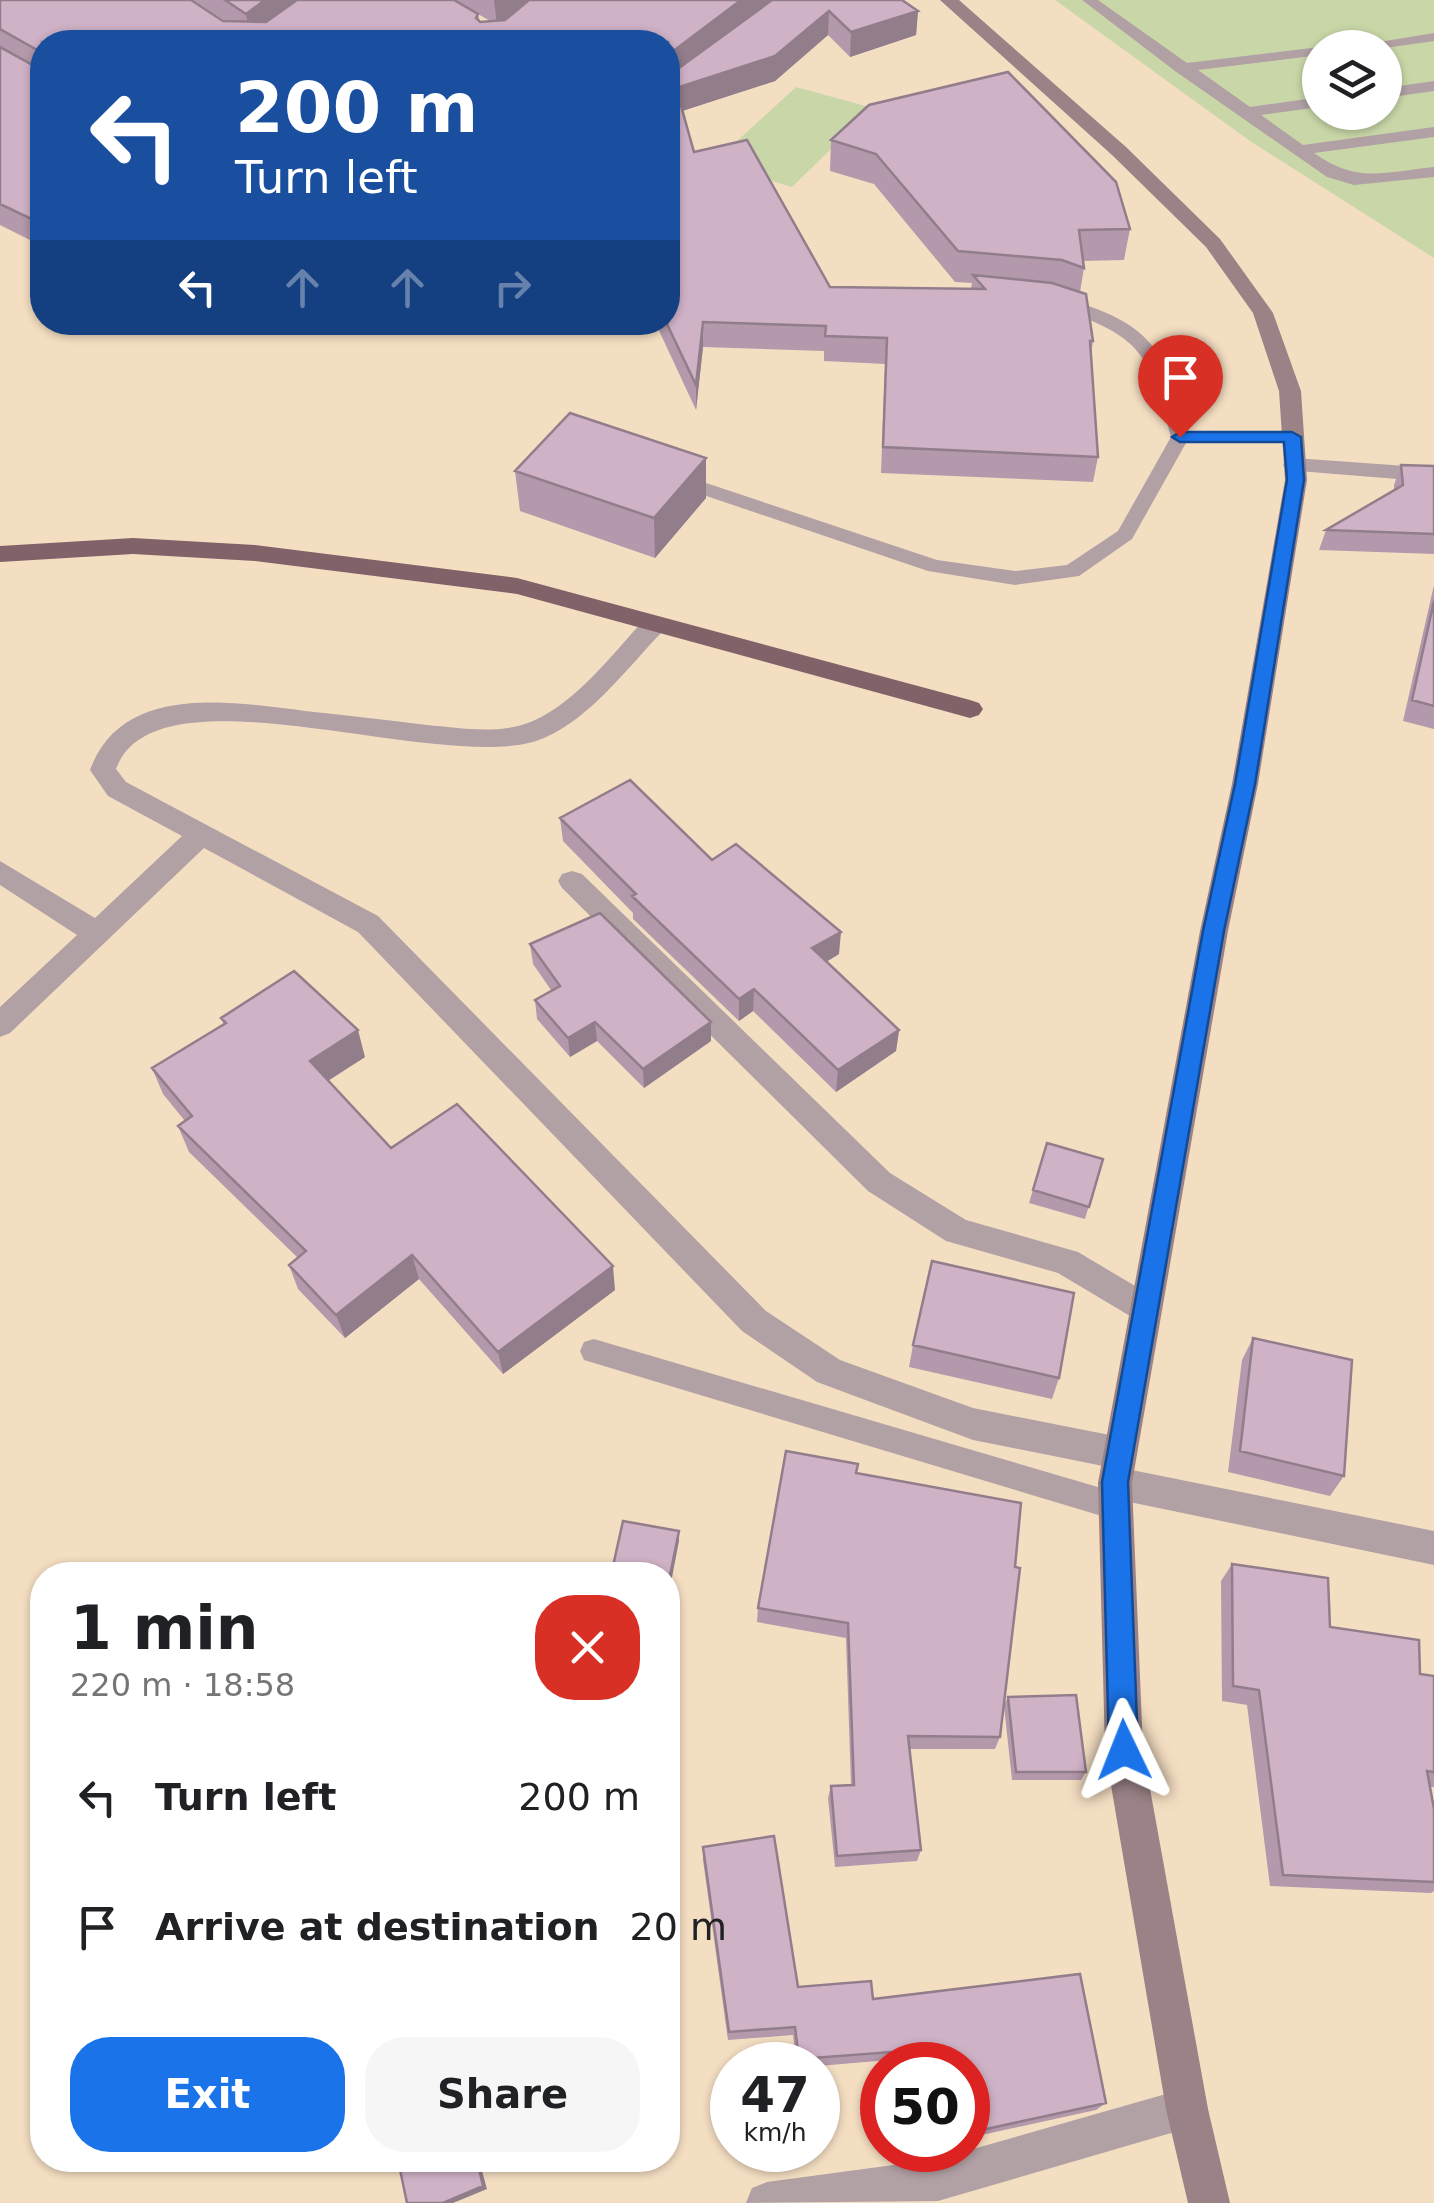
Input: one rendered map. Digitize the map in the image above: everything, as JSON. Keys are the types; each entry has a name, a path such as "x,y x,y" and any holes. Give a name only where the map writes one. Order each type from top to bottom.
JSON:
{"highway":[{"path":"0,554 132,546 255,554 517,586 970,709"}],"main road":[{"path":"949,0 1119,151 1213,243 1263,313 1290,391 1296,480 1245,784 1214,931 1117,1480 1124,1750 1187,2109 1209,2203"}],"street":[{"path":"1293,451 1434,475"},
{"path":"654,625 576,706 536,732 470,740 213,710 172,714 118,738 106,752 103,770 117,789 368,924 740,1307 829,1371 1117,1480 1434,1548"},
{"path":"0,1025 202,834"},
{"path":"0,871 96,934"},
{"path":"572,881 879,1182 957,1232 1067,1262 1146,1309"},
{"path":"766,2203 938,2180 1187,2109"}],"lane":[{"path":"1089,0 1333,174 1354,180 1434,172"},
{"path":"1402,41 1434,37"},
{"path":"1180,68 1302,53"},
{"path":"1402,91 1434,86"},
{"path":"1243,112 1302,104"},
{"path":"1296,151 1434,132"},
{"path":"654,472 934,566 1015,578 1072,571 1125,535 1180,437 1165,375 1145,341 1103,317 1032,298"},
{"path":"1180,437 1293,451"},
{"path":"594,1351 1117,1480"}],"green space":[{"path":"1055,0 1434,0 1434,258 1250,141"},
{"path":"796,87 873,108 792,187 713,163"}],"building":[{"path":"0,0 191,0 223,21 266,22 297,0 454,0 478,14 480,22 505,20 529,0 741,0 680,46 680,30 30,30 30,46 0,29"},
{"path":"225,0 265,0 246,14"},
{"path":"772,0 902,0 918,11 851,32 829,11 775,56 680,87 680,67"},
{"path":"0,47 30,64 30,218 0,204"},
{"path":"1008,72 1116,182 1130,229 1079,230 1084,268 1062,260 958,251 876,154 831,140 869,105"},
{"path":"680,102 694,152 747,140 830,287 985,289 973,275 1052,283 1086,294 1093,341 1098,457 883,447 887,338 825,336 826,326 703,322 696,385 672,335 680,335"},
{"path":"570,413 706,458 654,518 515,471"},
{"path":"1401,465 1434,466 1434,534 1326,530 1403,485"},
{"path":"1434,601 1434,706 1412,700"},
{"path":"630,780 712,860 736,844 841,932 812,948 899,1030 838,1070 754,989 739,999 632,896 636,894 560,818"},
{"path":"600,913 711,1022 643,1069 595,1022 568,1038 535,1000 560,986 530,944"},
{"path":"294,971 358,1030 310,1061 391,1148 457,1104 613,1266 498,1352 412,1255 336,1315 289,1265 306,1251 178,1126 192,1116 152,1068 226,1023 221,1018"},
{"path":"1047,1143 1103,1159 1089,1207 1033,1190"},
{"path":"932,1261 1074,1293 1059,1378 913,1345"},
{"path":"1253,1338 1352,1360 1344,1476 1240,1451"},
{"path":"786,1451 858,1464 856,1473 1021,1503 1015,1567 1020,1568 1000,1737 908,1736 921,1850 837,1856 831,1786 854,1785 848,1623 758,1608"},
{"path":"623,1521 679,1531 673,1562 614,1562"},
{"path":"1232,1564 1328,1578 1330,1627 1419,1640 1420,1674 1434,1676 1434,1772 1427,1771 1434,1809 1434,1882 1283,1875 1259,1690 1233,1686"},
{"path":"1076,1695 1086,1772 1016,1772 1008,1697"},
{"path":"774,1836 798,1987 871,1981 873,1999 1080,1974 1106,2103 990,2128 990,2042 860,2042 860,2054 840,2056 840,2042 797,2042 795,2027 729,2032 703,1847"},
{"path":"401,2172 480,2172 483,2186 443,2203 407,2203"}],"route":[{"path":"1124,1750 1115,1482 1214,931 1245,784 1296,480 1292,437 1180,437"}]}
